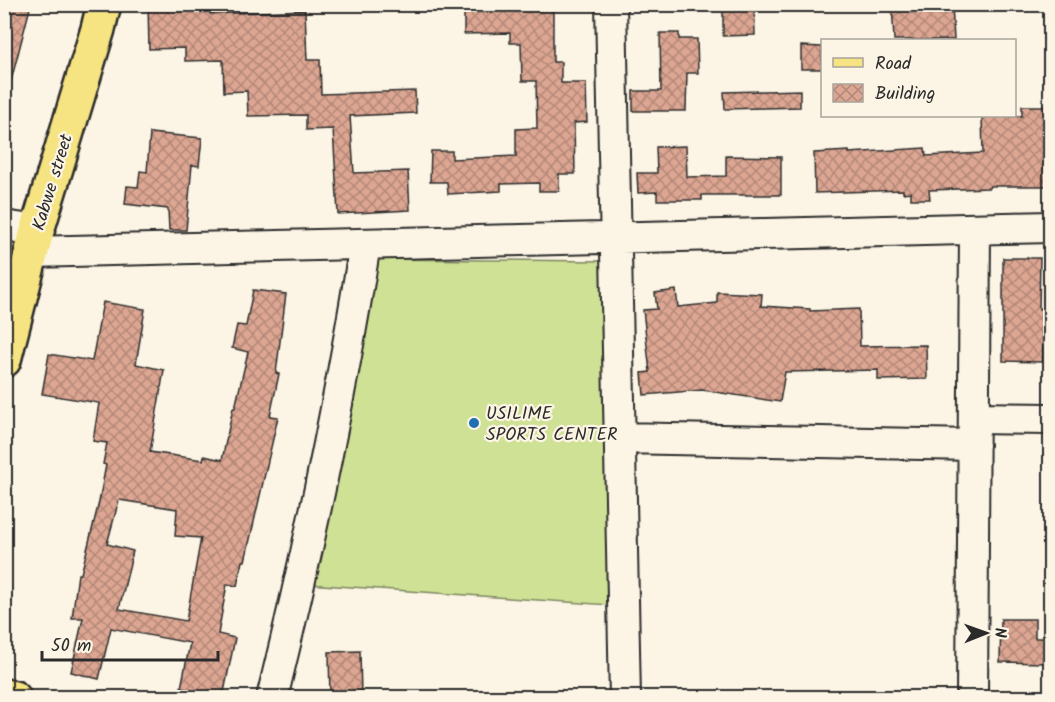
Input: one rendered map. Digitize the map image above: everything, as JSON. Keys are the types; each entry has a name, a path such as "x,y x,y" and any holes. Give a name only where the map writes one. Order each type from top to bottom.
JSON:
{"main road":[{"name":"Kabwe street","path":"4,360 34,242 104,4"},
{"path":"4,696 14,698"}],"street":[{"path":"611,4 625,698"},
{"path":"4,226 34,242 365,244 1050,227"},
{"path":"972,698 975,229"},
{"path":"272,698 336,413 349,348 365,244"},
{"path":"620,438 974,432 1050,419"}],"green space":[{"name":"USILIME SPORTS CENTER","path":"376,259 602,261 610,605 308,584"}],"building":[{"path":"4,4 31,4 11,81 4,80"},
{"path":"148,4 210,4 210,14 305,10 307,60 320,60 321,94 415,91 416,113 350,116 354,173 408,171 410,210 338,214 333,129 306,130 306,115 248,116 247,91 224,92 223,60 185,61 185,48 149,49"},
{"path":"464,4 553,4 553,62 561,62 561,83 586,83 587,122 574,123 575,174 559,174 559,191 539,191 539,183 501,184 501,191 448,194 447,182 430,182 431,151 452,151 452,159 516,156 516,129 537,128 536,81 522,81 521,43 510,43 510,33 464,34"},
{"path":"723,4 754,4 755,35 723,36"},
{"path":"892,4 952,4 954,39 894,39"},
{"path":"660,33 679,33 679,39 697,39 698,73 687,73 686,111 633,111 633,91 661,91"},
{"path":"801,46 821,47 821,69 801,69"},
{"path":"800,90 800,107 725,109 724,92"},
{"path":"1022,106 1050,106 1050,186 990,186 989,188 929,190 930,199 911,199 911,192 903,193 903,190 815,193 814,153 925,148 926,156 983,153 982,117 1022,116"},
{"path":"150,133 202,138 199,166 192,165 186,230 169,230 168,209 125,204 127,186 138,187 140,171 147,172"},
{"path":"686,146 687,177 726,176 726,156 781,157 781,195 702,195 702,200 657,200 657,192 638,193 637,173 657,173 656,147"},
{"path":"1003,258 1040,258 1039,309 1044,309 1043,362 1003,361"},
{"path":"253,290 286,294 276,373 279,374 270,416 278,417 245,561 242,561 237,586 227,584 218,634 235,638 223,697 181,688 190,643 111,628 99,679 71,672 83,618 72,618 78,574 81,574 99,502 106,465 103,464 107,443 93,441 99,403 42,394 49,354 92,361 103,302 145,309 136,364 164,370 150,452 203,460 204,456 222,460 248,352 232,348 237,325 246,326","holes":["119,500 177,509 175,536 201,538 186,621 119,609 133,551 107,544"]},
{"path":"676,290 678,307 717,303 717,292 762,294 761,306 810,309 810,311 859,309 860,346 926,345 927,379 878,380 878,370 785,372 780,402 702,390 644,395 642,373 650,372 643,310 657,309 655,293"},
{"path":"1001,619 1035,619 1035,638 1044,638 1044,663 1000,662"},
{"path":"360,651 361,698 330,698 329,652"}],"place":[{"name":"USILIME SPORTS CENTER","path":"474,423"}]}
